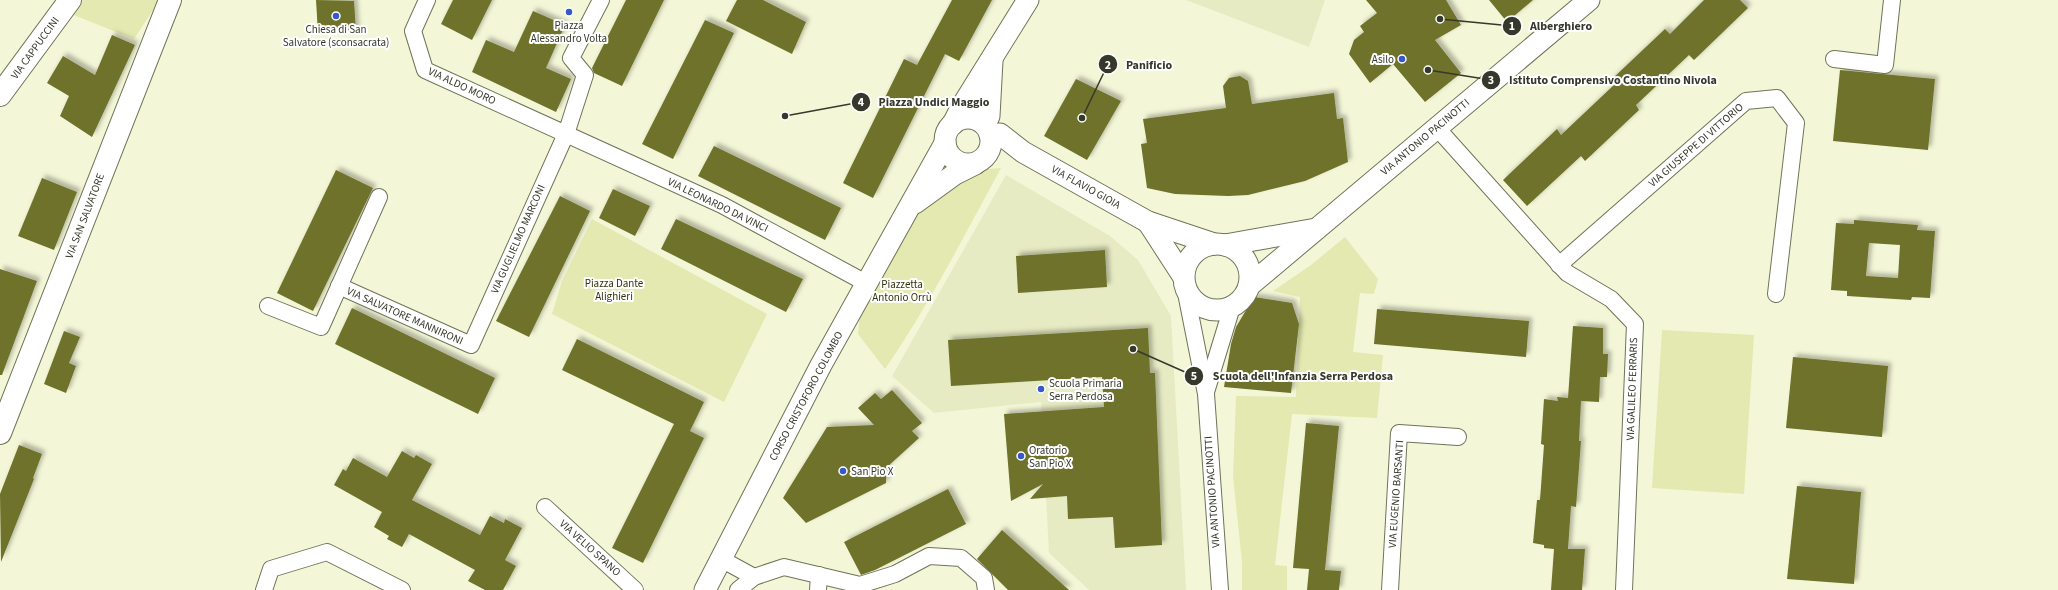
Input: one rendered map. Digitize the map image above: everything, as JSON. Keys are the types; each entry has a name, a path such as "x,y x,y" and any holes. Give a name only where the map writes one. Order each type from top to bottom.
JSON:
{"main road":[{"name":"VIA CAPPUCCINI","path":"0,95 70,0"},
{"name":"VIA SAN SALVATORE","path":"0,433 170,0"}],"street":[{"name":"VIA ALDO MORO","path":"427,0 413,31 425,70 566,134"},
{"path":"566,134 585,75 571,58 601,0"},
{"name":"CORSO CRISTOFORO COLOMBO","path":"705,590 866,282 912,206 949,134 992,58 1028,0"},
{"name":"VIA ANTONIO PACINOTTI","path":"1250,285 1589,0"},
{"path":"1834,59 1885,65 1892,0"},
{"name":"CORSO CRISTOFORO COLOMBO","path":"988,130 992,58"},
{"name":"VIA GIUSEPPE DI VITTORIO","path":"1559,265 1746,101 1777,98 1796,122 1776,294"},
{"path":"978,162 990,149 988,130 973,119 959,120 949,134 947,150 955,161 968,165 1023,152"},
{"name":"VIA GALILEO FERRARIS","path":"1437,128 1567,273 1611,299 1635,324 1624,590"},
{"name":"VIA FLAVIO GIOIA","path":"988,130 1000,134 1023,152 1148,222 1220,244"},
{"name":"VIA LEONARDO DA VINCI","path":"566,134 722,205 866,282"},
{"name":"VIA GUGLIELMO MARCONI","path":"471,345 566,134"},
{"name":"CORSO CRISTOFORO COLOMBO","path":"912,206 955,174 978,162"},
{"path":"268,306 321,327 379,197"},
{"name":"VIA FLAVIO GIOIA","path":"1148,222 1184,282"},
{"name":"VIA ANTONIO PACINOTTI","path":"1220,244 1316,228"},
{"path":"1220,244 1241,253 1247,262 1250,273 1250,285 1246,294 1232,307 1221,310 1210,310 1199,306 1190,298 1184,282 1185,265 1199,248 1220,244"},
{"name":"VIA ANTONIO PACINOTTI","path":"1184,282 1206,394 1220,590"},
{"name":"VIA SALVATORE MANNIRONI","path":"339,286 471,345"},
{"name":"VIA ANTONIO PACINOTTI","path":"1206,394 1232,307"},
{"name":"VIA EUGENIO BARSANTI","path":"1390,590 1399,434 1458,437"},
{"name":"VIA VELIO SPANO","path":"545,507 635,590"},
{"path":"264,590 271,569 327,552 402,590"},
{"path":"738,590 754,577 784,567 818,582 860,585 895,574 930,556 961,558 984,578 986,590"},
{"path":"721,559 754,577"}],"shaded area":[{"path":"1186,0 1325,0 1309,47"},
{"name":"Scuola Primaria Serra Perdosa","path":"1006,175 1110,236 1138,260 1171,316 1186,590 1089,590 1049,553 1041,402 934,413 892,376"}],"green space":[{"path":"83,0 157,0 153,10 134,39 71,14"},
{"name":"Piazzetta Antonio Orrù","path":"1001,168 960,245 901,345 885,369 858,334 861,301 918,210 974,170"},
{"name":"Piazza Dante Alighieri","path":"592,219 767,314 724,402 552,314 562,281"},
{"path":"1345,237 1378,279 1374,294 1360,293 1353,352 1383,355 1377,418 1292,414 1275,565 1287,566 1287,590 1242,590 1242,562 1233,476 1236,396 1296,397 1300,297 1273,291 1311,265"},
{"path":"1662,330 1754,335 1744,494 1652,488"}],"building":[{"name":"Chiesa di San Salvatore (sconsacrata)","path":"316,0 354,1 356,31 318,33"},
{"path":"453,0 492,0 472,40 441,24"},
{"path":"626,0 664,0 622,86 594,73 592,68"},
{"path":"737,0 763,0 806,22 792,54 726,21"},
{"path":"952,0 992,0 959,61 945,54 873,198 843,183 904,59 917,65"},
{"name":"Asilo","path":"1366,0 1446,0 1461,25 1435,40 1461,73 1425,102 1393,64 1370,83 1349,54 1354,40 1364,32 1360,26 1377,13"},
{"path":"1489,0 1533,0 1507,22"},
{"path":"1704,0 1740,0 1748,8 1694,60 1689,55 1636,105 1639,110 1585,161 1581,156 1527,206 1503,180 1557,129 1561,135 1615,84 1611,80 1665,29 1670,34"},
{"path":"533,11 565,25 546,68 571,79 556,112 472,72 486,40 514,52"},
{"path":"705,20 734,33 673,159 642,144"},
{"path":"112,35 135,45 92,137 60,116 69,96 47,83 63,56 95,75"},
{"path":"1840,70 1935,79 1928,150 1833,141"},
{"path":"1240,76 1248,81 1252,104 1334,93 1337,119 1343,118 1348,162 1305,181 1248,195 1228,196 1175,194 1147,188 1141,144 1147,143 1143,119 1226,108 1223,86 1229,78"},
{"path":"1076,79 1121,101 1087,160 1044,136"},
{"path":"714,146 841,208 825,240 698,176"},
{"path":"336,170 373,188 313,311 277,293"},
{"path":"42,178 77,192 54,250 18,236"},
{"path":"613,189 650,206 635,236 599,218"},
{"path":"560,196 590,211 529,337 496,321"},
{"path":"676,219 803,279 786,312 661,249"},
{"path":"1854,220 1918,225 1917,230 1935,231 1930,298 1912,297 1911,300 1847,296 1847,291 1831,290 1836,223 1854,224","holes":["1869,243 1900,245 1898,278 1866,276"]},
{"path":"1105,250 1107,287 1018,293 1016,256"},
{"path":"0,269 37,281 2,375 0,375"},
{"path":"1254,297 1292,303 1299,324 1291,393 1224,387 1231,344 1236,327"},
{"path":"352,308 495,378 478,414 335,344"},
{"path":"1377,309 1529,321 1526,357 1374,344"},
{"path":"1573,326 1603,328 1603,354 1608,354 1607,377 1600,377 1599,402 1581,401 1579,441 1581,441 1576,507 1571,506 1568,549 1585,549 1582,590 1551,590 1554,549 1544,548 1544,545 1533,543 1537,500 1540,500 1544,445 1541,444 1544,399 1558,401 1557,397 1568,398"},
{"path":"1148,328 1150,373 1155,373 1162,545 1115,548 1113,517 1068,519 1067,496 1030,499 1043,484 1011,501 1004,414 1104,407 1102,377 951,386 948,340"},
{"path":"64,331 80,337 69,363 76,366 66,393 44,384"},
{"path":"577,339 704,402 690,431 704,438 643,563 612,548 674,424 562,370"},
{"path":"1793,357 1888,366 1882,437 1786,428"},
{"name":"San Pio X","path":"892,390 922,423 912,431 919,438 886,468 886,483 806,523 783,498 827,427 874,425 858,408 875,393 881,399"},
{"path":"1306,423 1339,426 1325,570 1341,571 1339,590 1307,590 1309,569 1293,568"},
{"path":"19,445 42,454 33,478 34,479 1,562 0,494"},
{"path":"402,451 414,458 416,455 432,464 412,500 480,535 490,516 504,523 505,519 522,528 505,560 516,566 503,590 485,590 468,581 475,570 409,534 402,547 387,539 389,536 374,527 382,512 334,485 343,469 346,471 353,458 387,477"},
{"path":"1797,486 1861,492 1854,584 1787,579"},
{"path":"948,489 966,524 875,570 861,575 844,542"},
{"path":"1002,530 1069,590 1008,590 977,559"}],"place":[{"name":"Piazza Alessandro Volta","path":"569,12"},
{"name":"Chiesa di San Salvatore (sconsacrata)","path":"336,16"},
{"name":"Alberghiero","path":"1440,19"},
{"name":"Asilo","path":"1402,59"},
{"name":"Istituto Comprensivo Costantino Nivola","path":"1428,70"},
{"name":"Piazza Undici Maggio","path":"785,116"},
{"name":"Panificio","path":"1082,118"},
{"name":"Scuola dell'Infanzia Serra Perdosa","path":"1133,349"},
{"name":"Scuola Primaria Serra Perdosa","path":"1041,389"},
{"name":"Oratorio San Pio X","path":"1021,456"},
{"name":"San Pio X","path":"843,471"}]}
